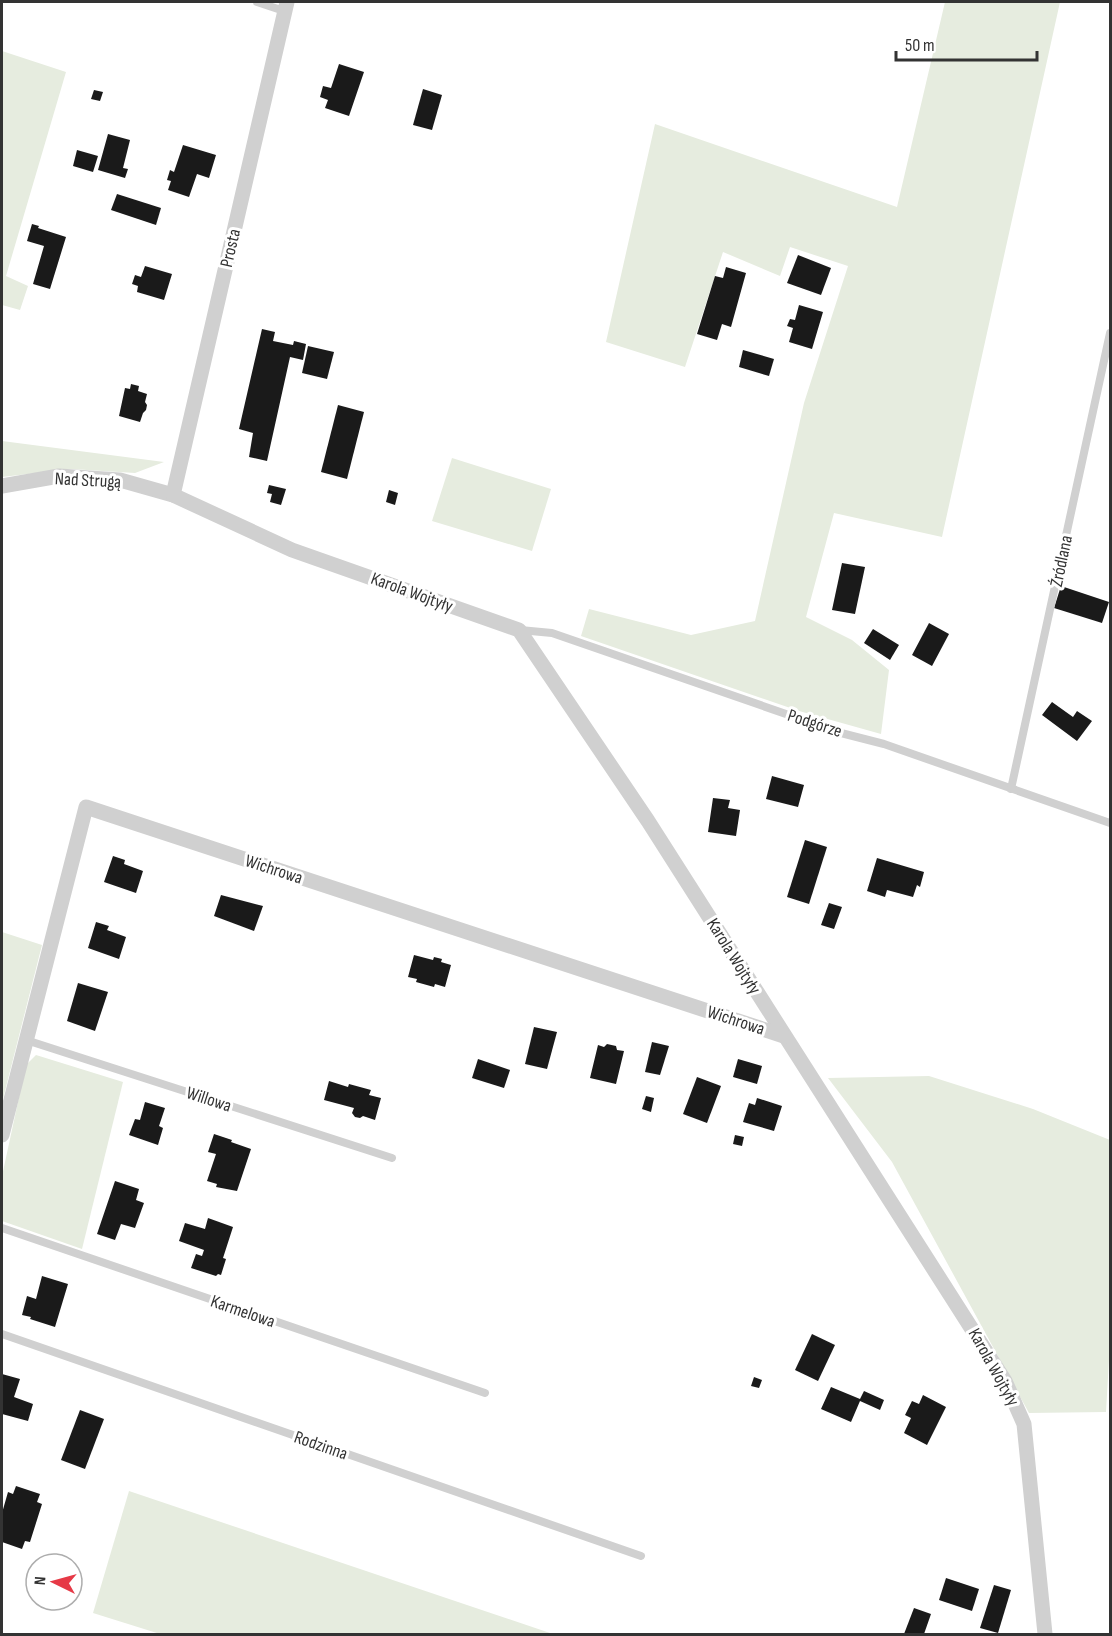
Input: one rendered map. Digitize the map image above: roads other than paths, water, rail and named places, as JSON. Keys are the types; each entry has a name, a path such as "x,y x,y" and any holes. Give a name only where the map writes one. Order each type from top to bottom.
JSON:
{"street":[{"name":"Prosta","path":"173,495 286,6"},
{"name":"Nad Strugą","path":"2,486 59,476 120,480 173,495"},
{"name":"Karola Wojtyły","path":"173,495 292,550 519,630 648,821 980,1339 1010,1392 1024,1424 1045,1635"},
{"name":"Wichrowa","path":"2,1135 86,807 784,1036"}],"lane":[{"path":"256,2 286,6"},
{"name":"Źródlana","path":"1011,789 1110,333"},
{"name":"Podgórze","path":"519,630 552,633 841,733 884,744 1110,823"},
{"name":"Willowa","path":"26,1040 392,1158"},
{"name":"Karmelowa","path":"2,1228 486,1393"},
{"name":"Rodzinna","path":"2,1334 641,1556"}]}
